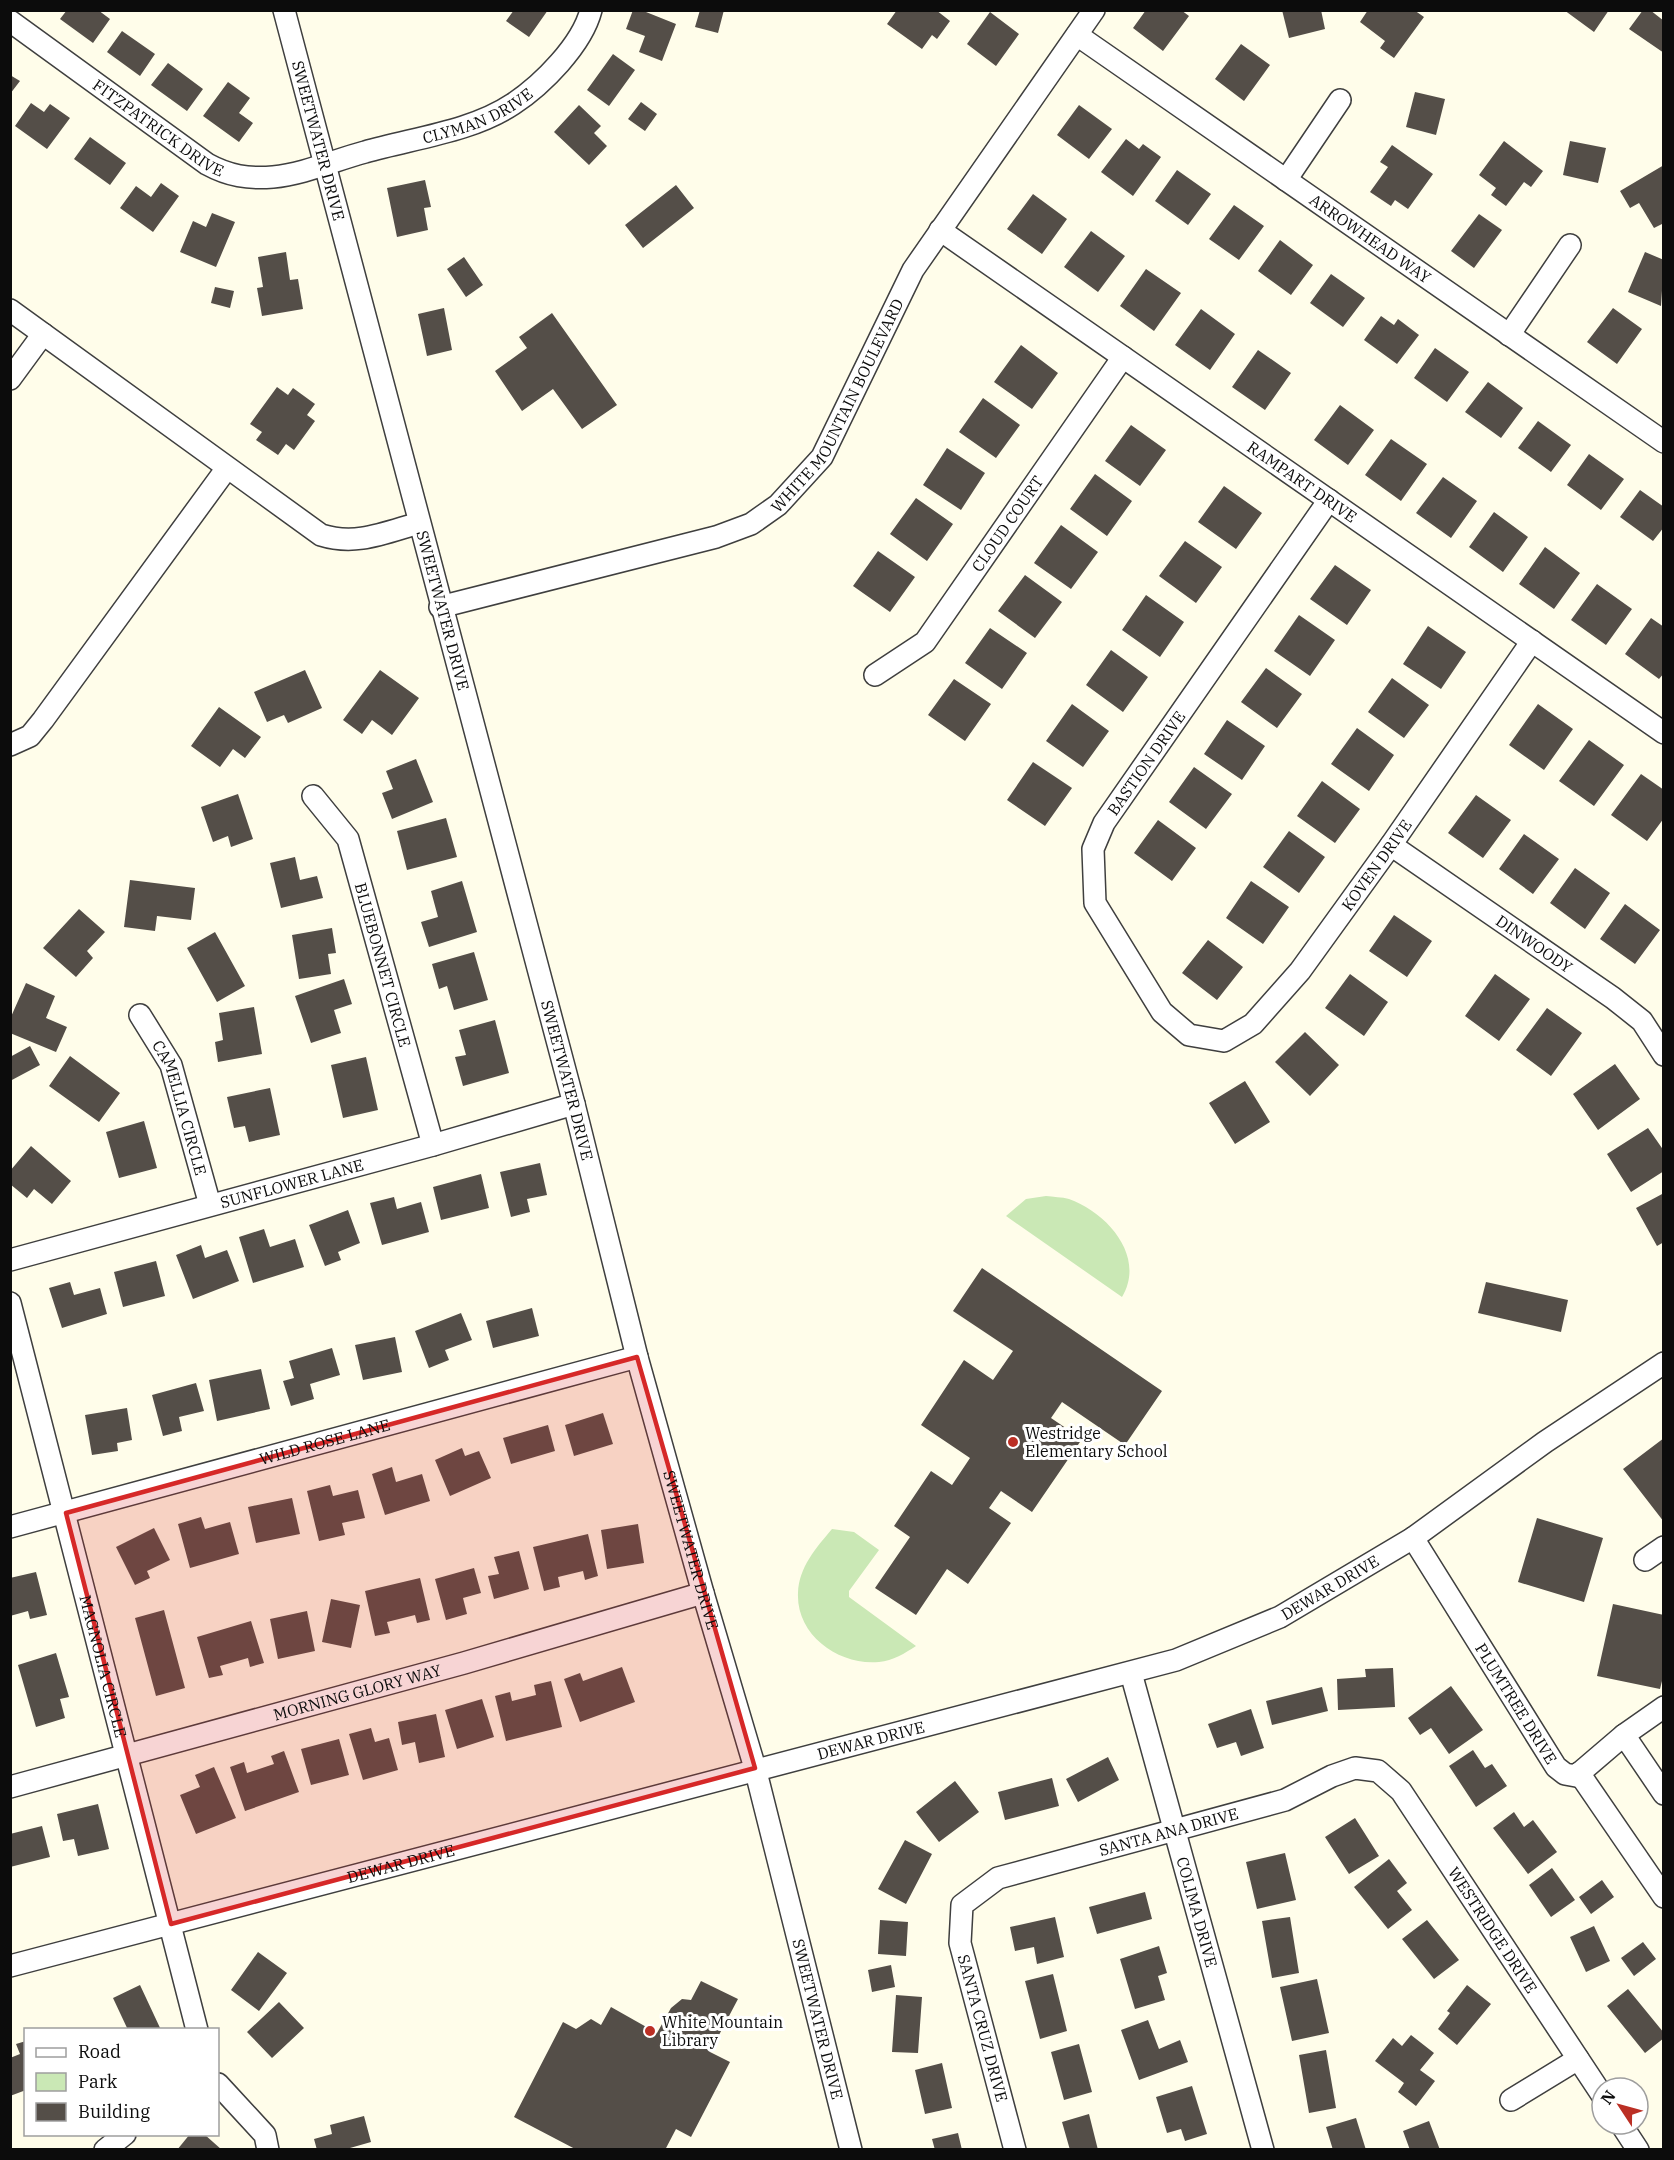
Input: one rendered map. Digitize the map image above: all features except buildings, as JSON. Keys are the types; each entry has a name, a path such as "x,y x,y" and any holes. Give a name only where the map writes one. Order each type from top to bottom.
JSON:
{"street":[{"name":"SWEETWATER DRIVE","path":"284,10 440,607 574,1104 637,1358 755,1768 851,2150"},
{"name":"CLYMAN DRIVE","path":"326,165 480,120 512,105 556,68 579,35 591,10"},
{"name":"WHITE MOUNTAIN BOULEVARD","path":"440,607 716,537 751,524 778,505 822,457 893,305 913,270 1092,11"},
{"name":"FITZPATRICK DRIVE","path":"10,21 207,164 226,174 274,177 326,165"},
{"name":"ARROWHEAD WAY","path":"1077,35 1664,442"},
{"path":"1286,180 1340,100"},
{"name":"RAMPART DRIVE","path":"940,230 1664,733"},
{"path":"1509,334 1570,245"},
{"path":"10,310 321,535 341,541 360,540 418,523"},
{"path":"10,379 43,334"},
{"name":"CLOUD COURT","path":"875,675 925,642 1123,357"},
{"path":"10,745 30,736 43,720 227,468"},
{"name":"BASTION DRIVE","path":"1190,1035 1162,1012 1095,903 1093,849 1104,823 1329,500"},
{"name":"KOVEN DRIVE","path":"1190,1035 1224,1041 1253,1024 1300,971 1391,845 1532,641"},
{"name":"BLUEBONNET CIRCLE","path":"313,796 348,839 433,1145"},
{"name":"DINWOODY","path":"1391,845 1620,1004 1642,1021 1664,1055"},
{"name":"CAMELLIA CIRCLE","path":"140,1015 171,1065 210,1205"},
{"name":"SUNFLOWER LANE","path":"10,1260 433,1145 574,1104"},
{"name":"MAGNOLIA CIRCLE","path":"10,1303 66,1513 197,2028"},
{"name":"WILD ROSE LANE","path":"10,1527 637,1358"},
{"name":"DEWAR DRIVE","path":"10,1966 755,1768 1176,1660 1280,1617 1413,1538 1545,1442 1664,1363"},
{"name":"PLUMTREE DRIVE","path":"1413,1538 1549,1757 1565,1774 1576,1776 1624,1734 1664,1707"},
{"path":"1645,1560 1664,1547"},
{"name":"MORNING GLORY WAY","path":"10,1787 127,1757 703,1593"},
{"name":"COLIMA DRIVE","path":"1131,1673 1177,1831 1263,2150"},
{"path":"1624,1734 1664,1794"},
{"name":"SANTA ANA DRIVE","path":"962,1905 998,1878 1285,1800 1332,1776 1355,1768 1378,1771"},
{"name":"WESTRIDGE DRIVE","path":"1378,1771 1401,1791 1590,2077"},
{"path":"1579,1773 1664,1898"},
{"name":"SANTA CRUZ DRIVE","path":"962,1905 960,1943 1015,2150"},
{"path":"1511,2100 1578,2059"},
{"path":"219,2085 265,2135 268,2150"},
{"path":"105,2150 122,2136"},
{"path":"1629,2136 1638,2150"}],"highlighted area":[{"path":"637,1357 755,1768 171,1924 66,1513"}],"green space":[{"path":"1046,1196 1069,1199 1083,1206 1097,1215 1119,1238 1126,1252 1129,1267 1128,1282 1122,1297 1006,1216 1026,1199"},
{"path":"832,1529 854,1532 879,1550 849,1591 849,1597 916,1646 889,1660 864,1662 836,1653 812,1635 799,1608 799,1584 809,1558"}],"place":[{"name":"Westridge Elementary School","path":"1013,1442"},
{"name":"White Mountain Library","path":"650,2031"}]}
